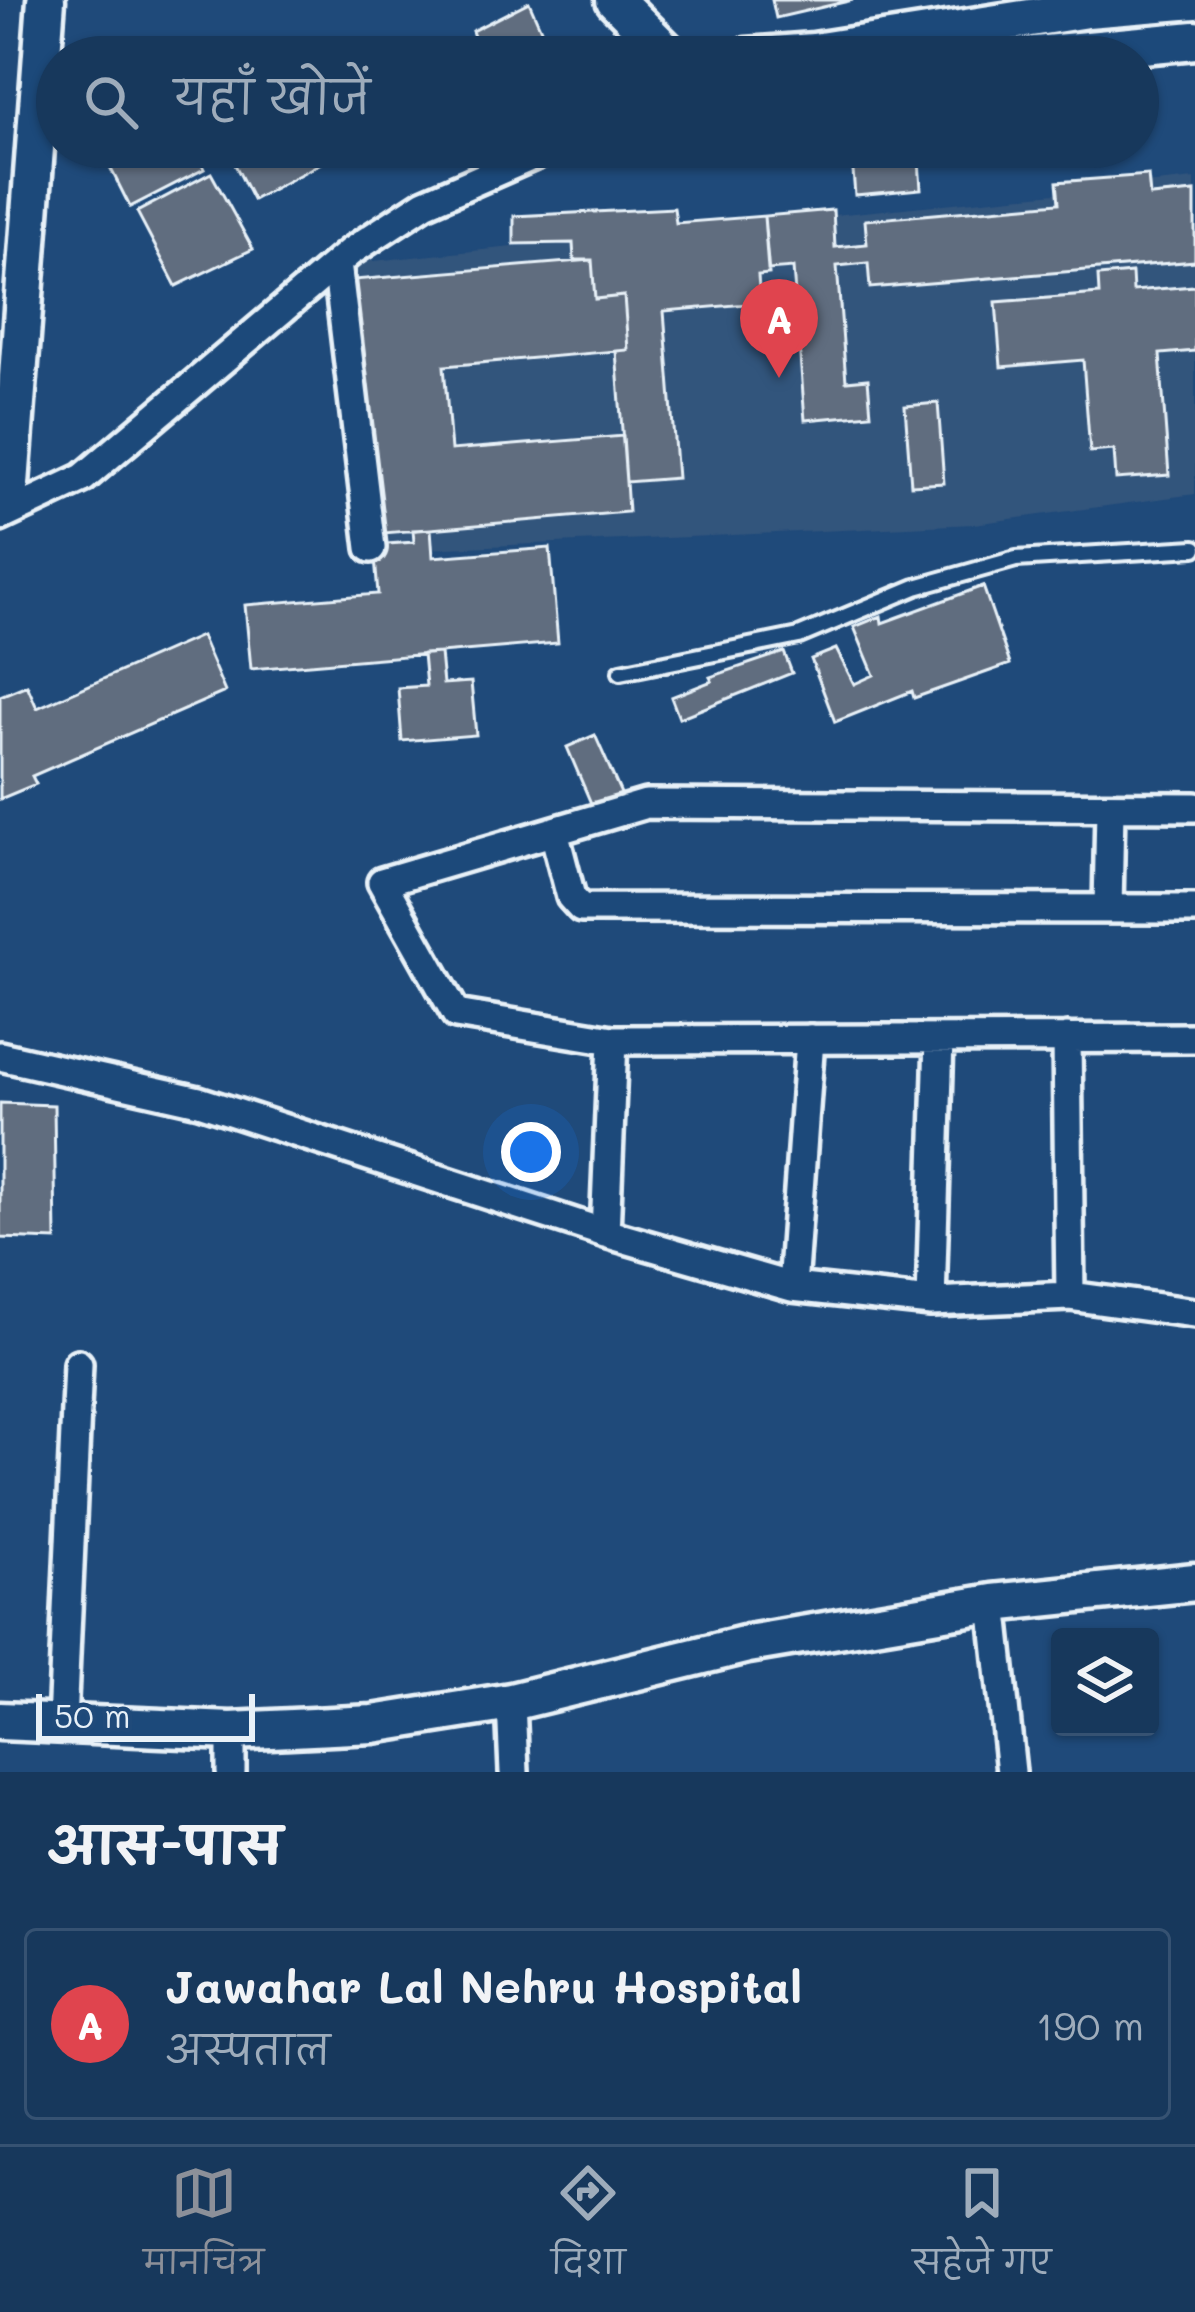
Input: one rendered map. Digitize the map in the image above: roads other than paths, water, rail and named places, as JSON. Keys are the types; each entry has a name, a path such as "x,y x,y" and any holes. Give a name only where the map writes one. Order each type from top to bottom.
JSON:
{"street":[{"path":"43,36 46,0"},
{"path":"615,0 651,36"},
{"path":"638,0 673,36"},
{"path":"1006,36 1195,0"},
{"path":"1159,43 1195,40"},
{"path":"0,498 10,484 36,134"},
{"path":"0,517 82,478 337,263 424,203 505,168"},
{"path":"337,263 371,548"},
{"path":"1195,808 646,804 382,882 456,1014 613,1040 1195,1038"},
{"path":"1108,909 1110,807"},
{"path":"554,832 571,897 580,908 1195,909"},
{"path":"1067,1038 1070,1296"},
{"path":"792,1287 810,1039"},
{"path":"931,1302 939,1039"},
{"path":"605,1233 613,1040"},
{"path":"0,1056 199,1101 605,1233 792,1287 931,1302 1070,1296 1195,1313"},
{"path":"62,1723 77,1364"},
{"path":"0,1720 231,1731 373,1724 511,1702 748,1644 993,1603 1195,1582"},
{"path":"993,1603 1012,1772"},
{"path":"511,1702 514,1772"},
{"path":"230,1772 231,1731"}],"lane":[{"path":"621,672 799,636 916,586 1016,559 1195,548"}],"place":[{"name":"Jawahar Lal Nehru Hospital","path":"779,378"}]}
